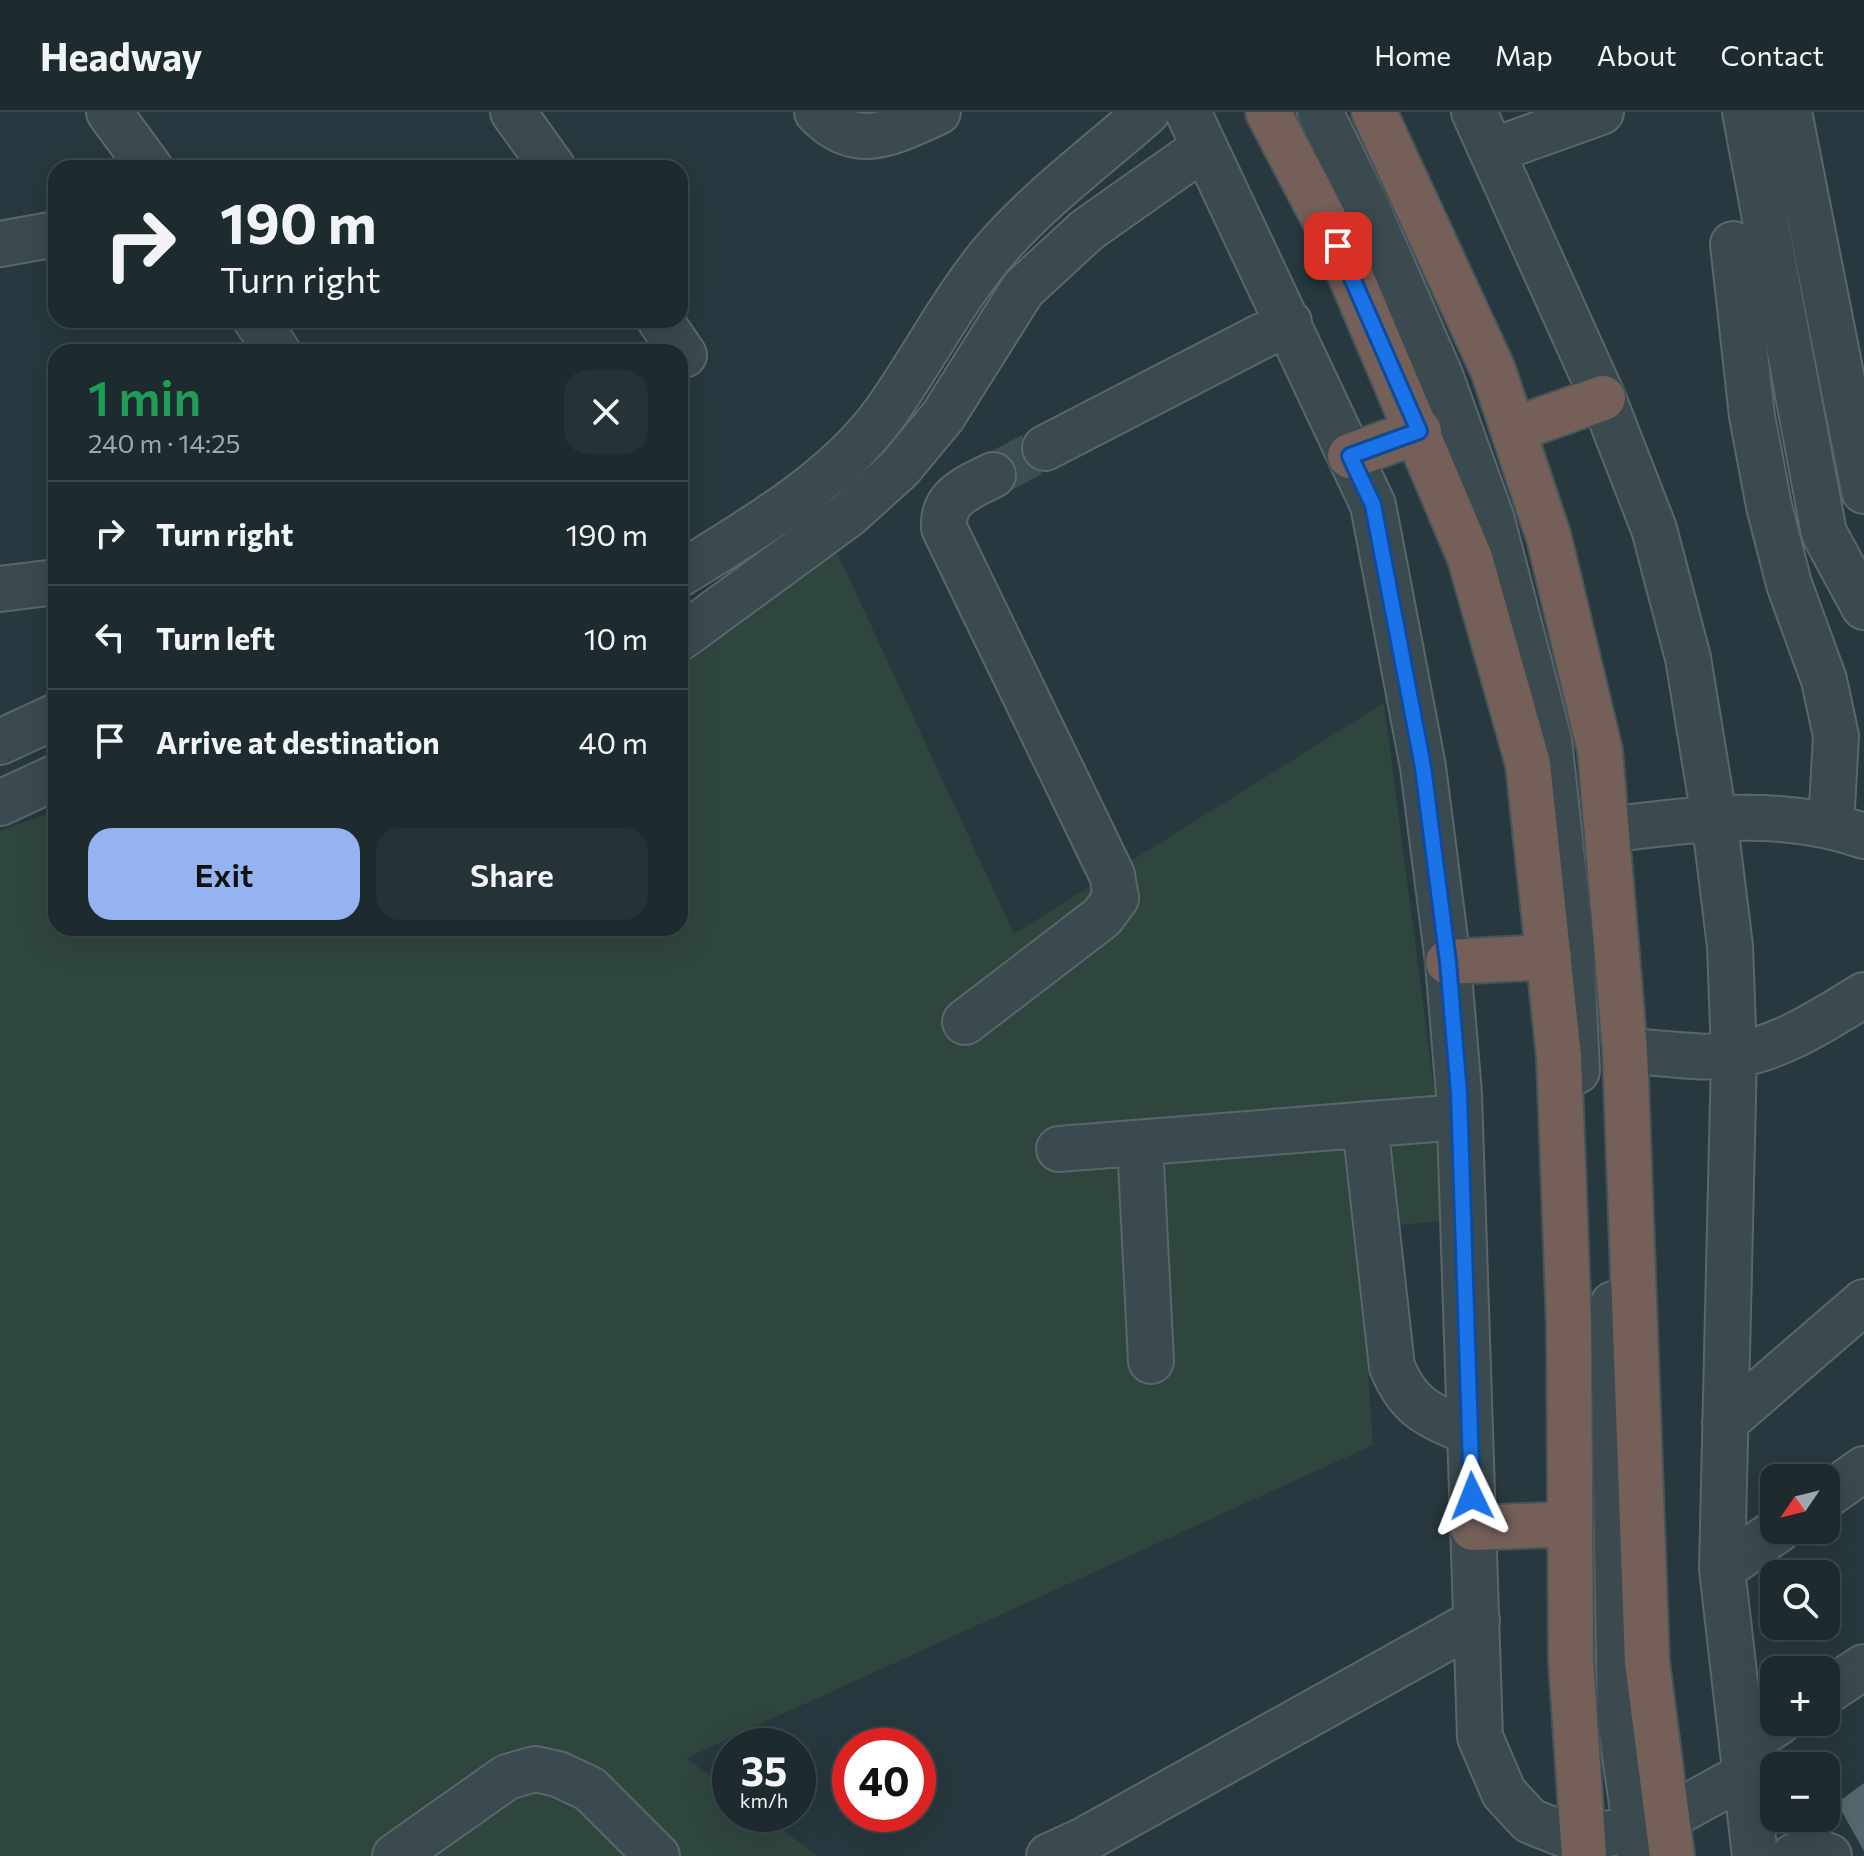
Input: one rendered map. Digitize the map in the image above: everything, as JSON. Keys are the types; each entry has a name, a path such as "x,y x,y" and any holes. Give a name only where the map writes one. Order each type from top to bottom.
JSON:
{"highway":[{"path":"1268,112 1338,246 1419,431 1470,558 1528,764 1559,1057 1569,1326 1571,1662 1623,1843"},
{"path":"1374,112 1493,370 1549,538 1600,751 1625,1051 1647,1662 1623,1843"},
{"path":"1513,430 1603,398"},
{"path":"1350,456 1419,431"},
{"path":"1448,962 1549,957"},
{"path":"1473,1528 1570,1524"}],"street":[{"path":"513,112 547,160"},
{"path":"817,112 830,125 857,136 884,137 938,112"},
{"path":"688,569 821,478 855,447 884,414 944,319 993,253 1055,192 1147,112"},
{"path":"1320,112 1364,201 1440,375 1492,520 1549,740 1576,1003 1589,1722 1623,1843"},
{"path":"1354,112 1392,188 1484,408 1521,511 1579,734 1606,1001 1623,1843"},
{"path":"1601,112 1481,123 1603,398 1654,529 1688,658 1714,817 1730,946 1734,1055 1722,1569 1755,1856"},
{"path":"1745,112 1824,533 1864,607"},
{"path":"1789,112 1864,491"},
{"path":"128,119 146,160"},
{"path":"688,632 848,515 900,468 943,416 1023,289 1196,130 1373,505 1423,767 1448,962 1459,1117 1480,1737 1504,1793 1530,1821 1623,1843 1744,1760 1766,1736"},
{"path":"0,244 48,235"},
{"path":"1606,830 1714,817 1785,818 1848,831 1836,736 1824,680 1789,584 1769,506 1752,416 1733,244"},
{"path":"1045,448 1289,322"},
{"path":"965,1022 1102,917 1116,898 1112,875 944,528 943,511 951,498 993,475"},
{"path":"0,589 48,583"},
{"path":"0,742 48,720"},
{"path":"0,803 48,781"},
{"path":"1625,1051 1734,1055 1764,1048 1808,1029 1864,995"},
{"path":"1059,1149 1459,1117"},
{"path":"1365,1124 1392,1367 1403,1393 1421,1411 1470,1433"},
{"path":"1140,1143 1151,1361"},
{"path":"1725,1422 1864,1302"},
{"path":"1840,1486 1864,1469"},
{"path":"1722,1569 1760,1543"},
{"path":"1075,1851 1477,1621"},
{"path":"1840,1683 1864,1667"},
{"path":"395,1856 507,1777 535,1769 558,1774 590,1789 657,1856"},
{"path":"1794,1856 1812,1851 1829,1856"}],"green space":[{"path":"835,548 1014,934 1384,703 1451,1220 1359,1229 1373,1445 752,1728 712,1728 712,1746 686,1758 712,1778 712,1832 785,1832 818,1856 0,1856 0,831 48,814 48,936 688,936 688,651"}],"building":[{"path":"1864,1783 1864,1851 1840,1808 1840,1801"}],"tunnel":[{"path":"993,475 1045,448"}],"route":[{"path":"1338,246 1419,431 1350,456 1373,505 1423,767 1448,962 1459,1094 1472,1496"}]}
